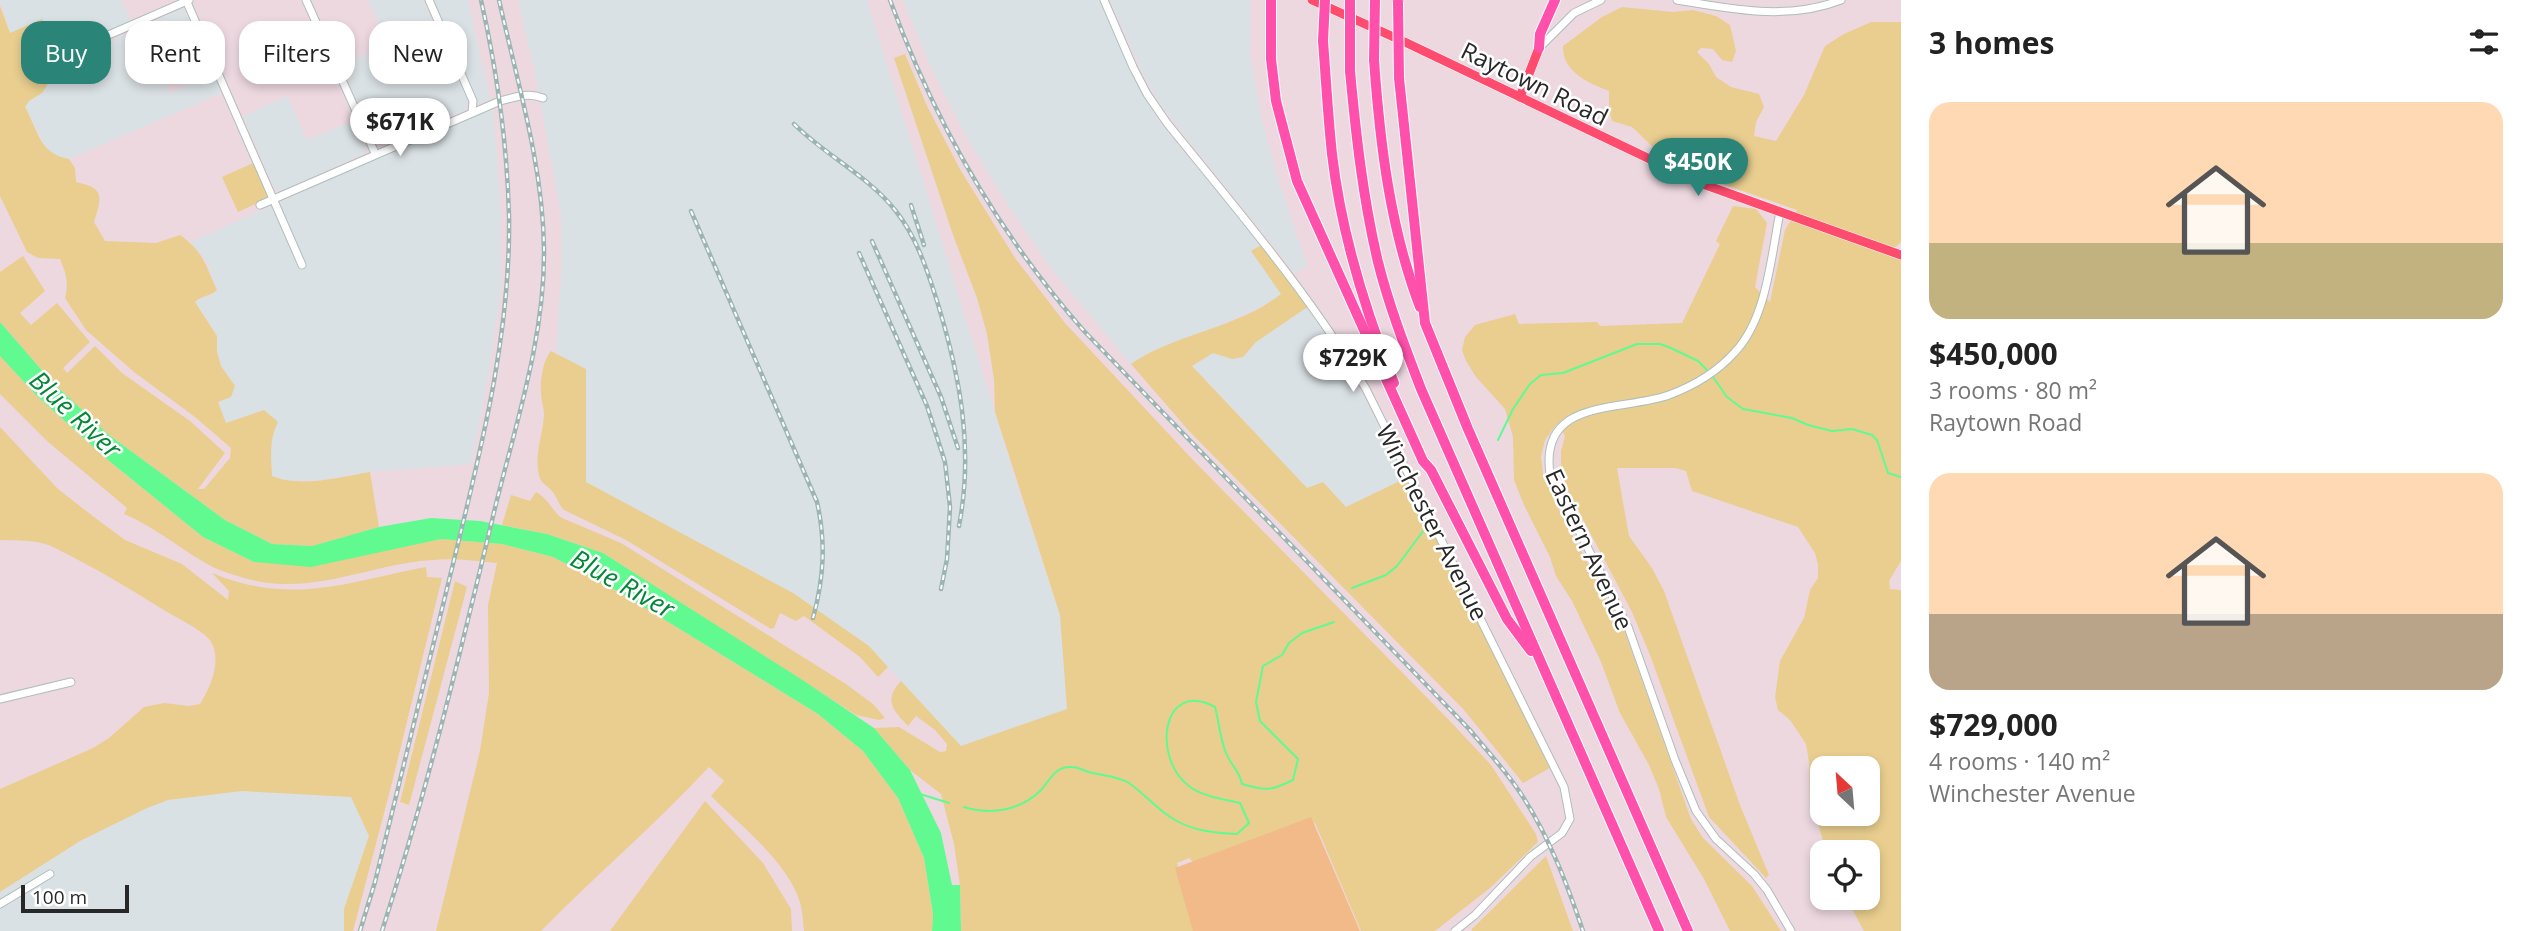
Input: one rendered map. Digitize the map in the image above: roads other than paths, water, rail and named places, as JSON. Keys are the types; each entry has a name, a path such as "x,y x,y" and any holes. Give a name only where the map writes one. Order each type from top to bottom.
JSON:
{"highway":[{"path":"1271,0 1271,60 1276,101 1297,181 1423,461 1431,470"},
{"path":"1325,0 1323,41 1333,156 1345,226 1365,302 1397,390 1431,470 1507,619 1543,667"},
{"path":"1350,0 1350,71 1356,145 1378,262 1395,320 1421,389 1659,931"},
{"path":"1375,0 1374,60 1379,132 1391,204 1407,274 1468,429 1688,931"},
{"path":"1539,48 1540,34 1555,0"},
{"path":"1398,1 1399,78 1425,323"}],"main road":[{"name":"Raytown Road","path":"1312,0 1700,183 1901,255"},
{"path":"1520,97 1539,48"}],"street":[{"path":"111,34 187,0 302,265"},
{"path":"306,0 376,153"},
{"path":"429,0 473,101 472,112"},
{"name":"Winchester Avenue","path":"1104,0 1147,94 1167,123 1307,297 1336,338 1366,389 1564,787 1570,816 1562,833 1530,857 1475,915 1455,931"},
{"path":"1539,48 1574,13 1601,0"},
{"path":"1677,0 1742,11 1788,13 1842,0"},
{"path":"260,205 472,112 520,95 543,99"},
{"name":"Eastern Avenue","path":"1780,212 1757,316 1746,339 1729,358 1694,384 1667,396 1606,406 1568,421 1555,433 1548,457 1550,474 1628,627 1696,811 1716,839 1754,874 1767,890 1791,931"},
{"path":"0,699 71,682"},
{"path":"0,904 50,874"}],"water":[{"name":"Blue River","path":"0,322 52,382 109,435 225,520 272,544 312,546 379,527 431,518 480,521 547,534 603,553 874,728 910,770 941,833 952,885 960,885 961,931 932,931 933,914 924,858 898,798 863,751 818,714 621,593 553,557 502,544 441,539 311,567 254,562 203,537 108,460 37,396 0,356"}],"waterway":[{"path":"1498,440 1513,409 1530,384 1541,375 1563,373 1637,344 1660,344 1671,348 1698,361 1709,372"},
{"path":"1713,377 1727,397 1743,409 1792,418 1832,431 1852,429 1872,435 1877,440 1888,473 1901,477"},
{"path":"1352,588 1386,575 1397,566 1424,530"},
{"path":"964,807 984,811 1014,807 1032,798 1061,769 1075,767 1125,781 1162,812 1182,824 1205,831 1237,834 1249,823 1240,803 1201,793 1177,774 1167,741 1173,712 1183,703 1197,701 1215,707 1224,747 1242,784 1268,789 1293,780 1298,759 1260,721 1256,702 1263,666 1282,655 1289,643 1302,633 1334,622"},
{"path":"920,794 949,803"}],"railway":[{"path":"360,931 375,882 464,521 500,347 508,259 508,188 500,107 481,0"},
{"path":"382,931 429,773 528,380 540,315 544,249 539,186 528,123 499,0"},
{"path":"890,0 948,133 997,216 1053,294 1084,331 1469,729 1497,762 1517,788 1542,829 1583,931"},
{"path":"794,124 884,198 902,220 920,253 945,329 962,412 965,468 959,526"},
{"path":"911,205 924,245"},
{"path":"691,211 817,502 822,531 822,560 820,589 813,618"},
{"path":"872,241 941,397 958,448"},
{"path":"859,253 927,406 945,462 950,507 947,559 941,589"}]}
